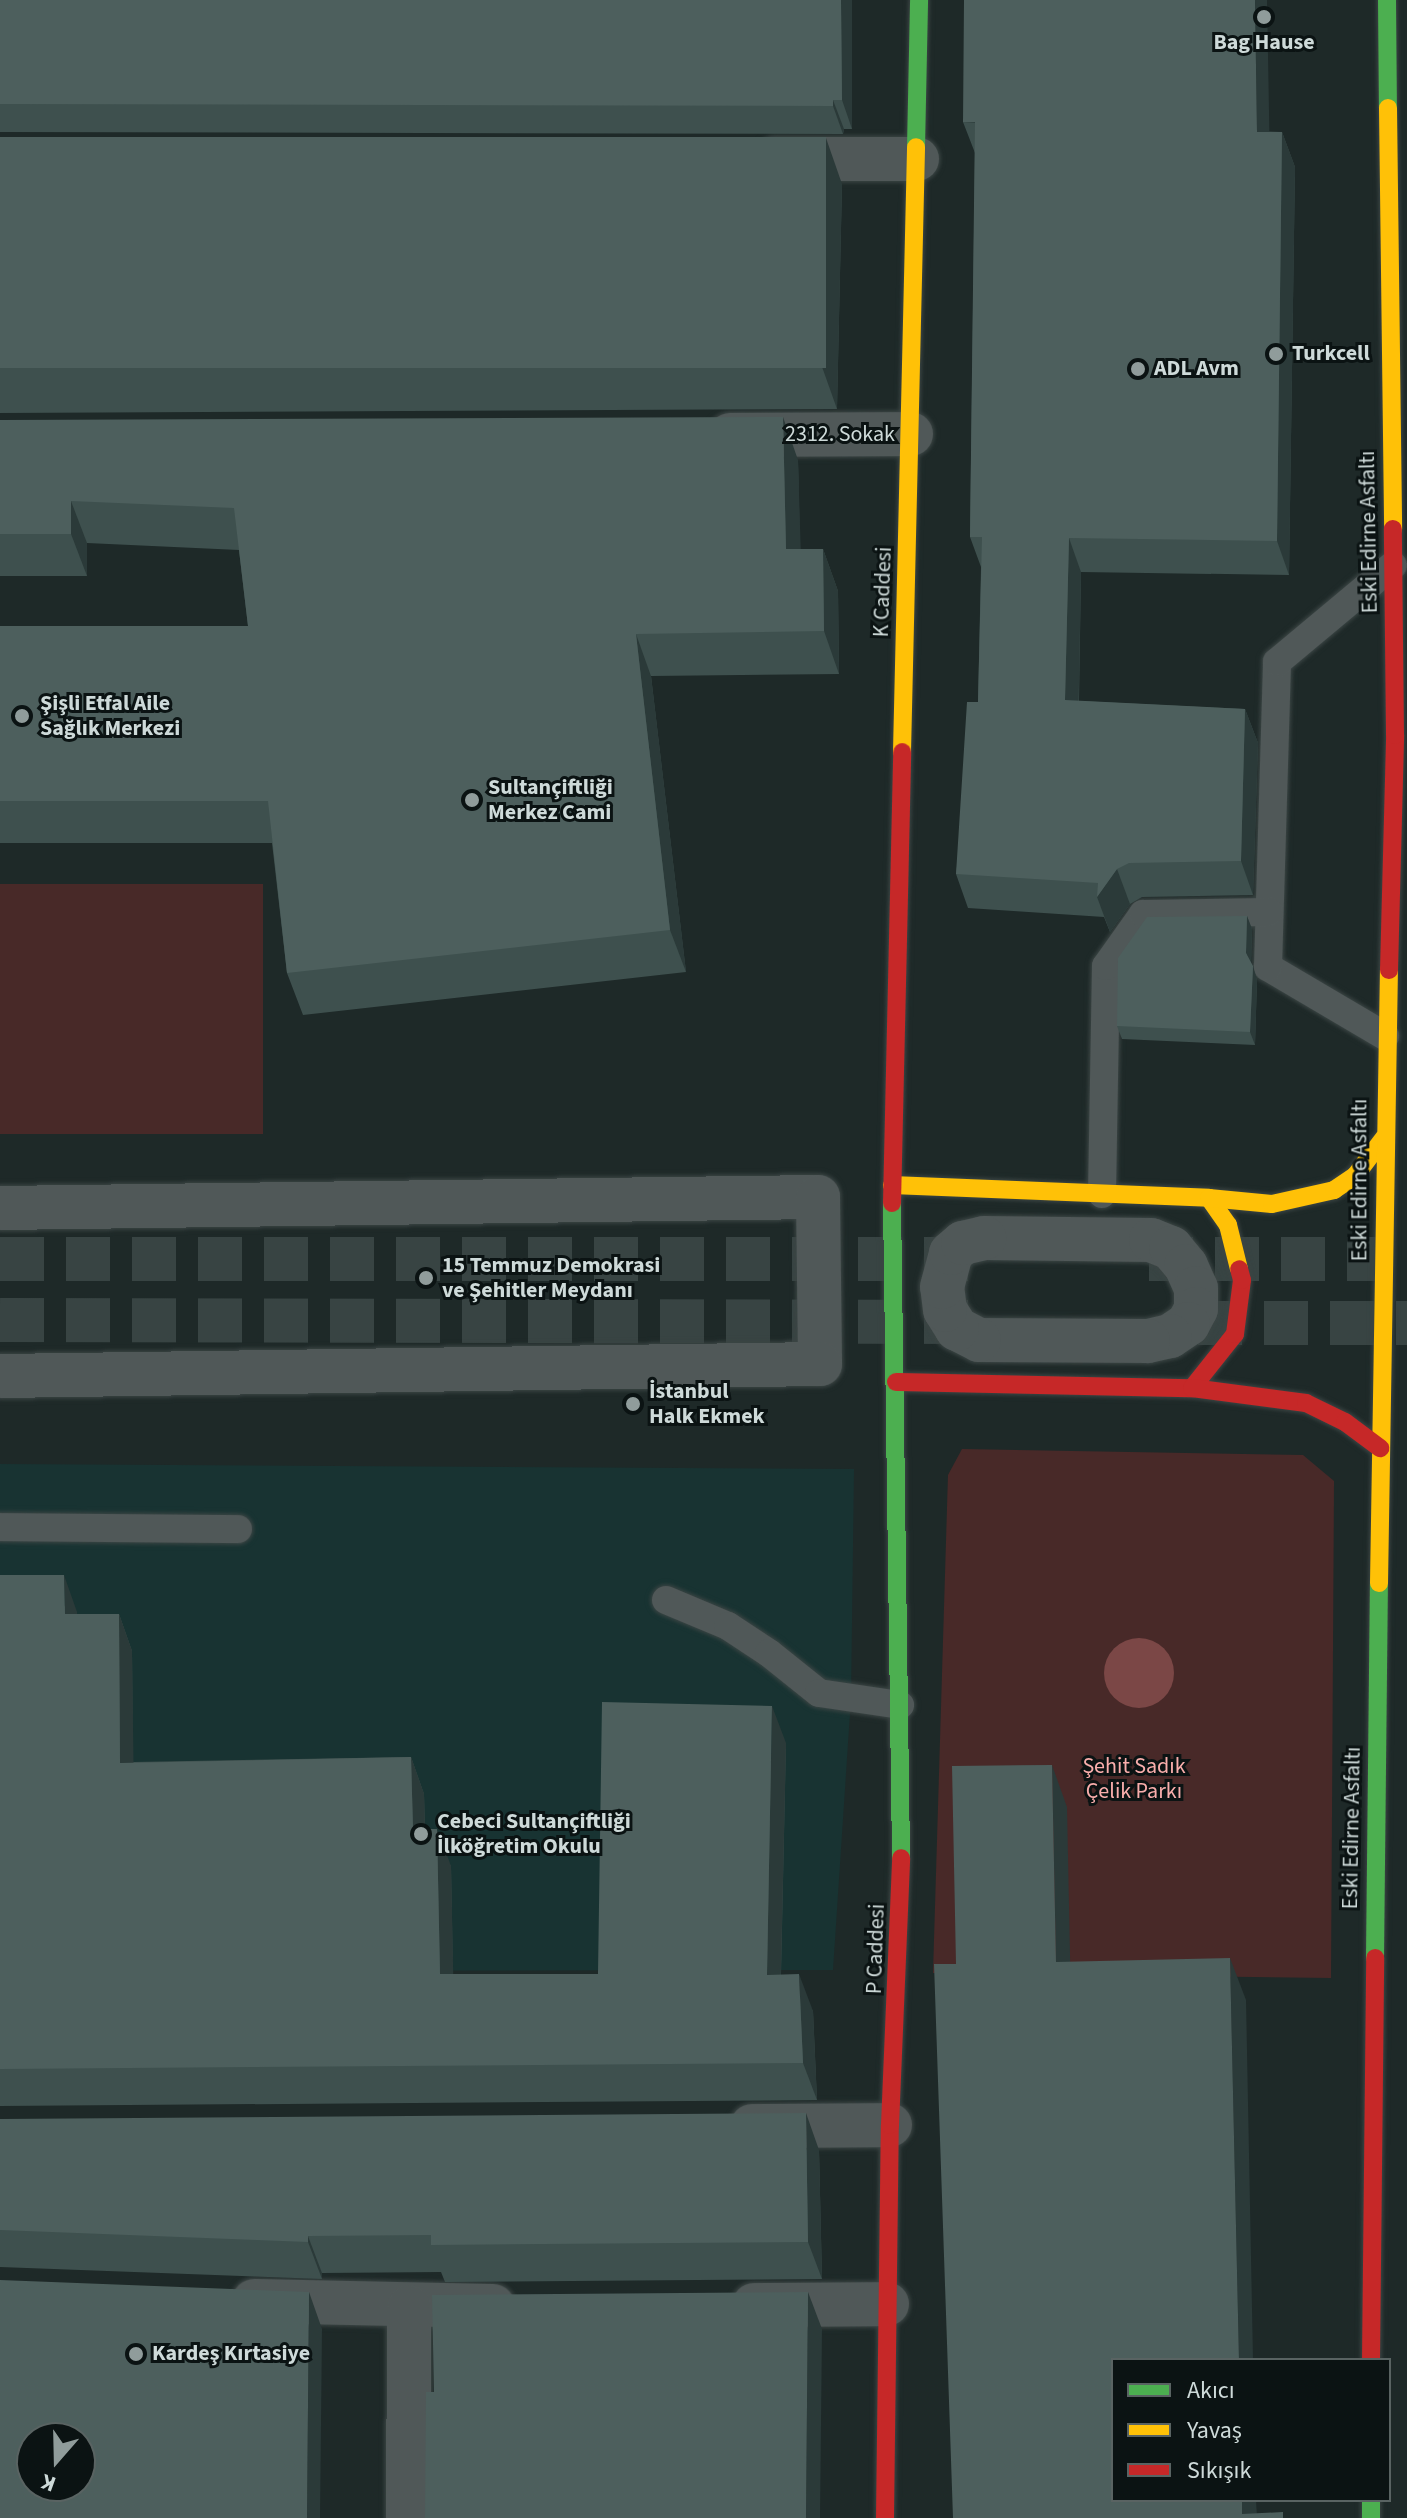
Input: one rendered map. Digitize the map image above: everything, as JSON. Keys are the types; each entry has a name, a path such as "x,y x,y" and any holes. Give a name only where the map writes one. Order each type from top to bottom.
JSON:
{"street":[{"name":"K Caddesi","path":"896,1382 892,1185 919,0"},
{"name":"Eski Edirne Asfaltı","path":"1371,2358 1385,1036 1395,735 1387,0"},
{"path":"727,159 917,159"},
{"name":"2312. Sokak","path":"687,435 911,434"},
{"path":"892,1185 1209,1198 1272,1204 1334,1190 1355,1176 1384,1138"},
{"path":"0,1208 818,1197 820,1364 0,1376"},
{"path":"1192,1388 1235,1334 1242,1280 1228,1225 1209,1198"},
{"path":"984,1238 1151,1240 1171,1248 1186,1266 1196,1288 1196,1309 1188,1324 1170,1336 1148,1341 1088,1340 979,1340 957,1329 945,1310 942,1287 951,1253 963,1243 984,1238"},
{"path":"896,1382 1192,1388 1306,1403 1345,1422 1380,1448"},
{"name":"P Caddesi","path":"885,2518 890,2125 902,1898 896,1382"},
{"path":"715,2126 890,2125"},
{"path":"220,2300 409,2307 536,2306"},
{"path":"712,2305 887,2304"},
{"path":"408,2518 409,2307"}],"lane":[{"path":"1385,1036 1268,967 1277,662 1393,565"},
{"path":"1102,1194 1106,966 1143,914 1269,912"},
{"path":"0,1527 238,1529"},
{"path":"666,1600 728,1626 769,1653 819,1693 900,1705"}],"shaded area":[{"name":"Cebeci Sultançiftliği İlköğretim Okulu","path":"0,1464 854,1469 851,1698 833,1970 0,1971"},
{"path":"1139,1638 1158,1644 1168,1654 1174,1673 1168,1692 1158,1702 1139,1708 1120,1702 1110,1692 1104,1673 1110,1654 1120,1644"}],"green space":[{"path":"0,884 263,884 263,1134 0,1134"},
{"name":"Şehit Sadık Çelik Parkı","path":"962,1449 1303,1455 1334,1481 1331,1978 933,1973 948,1475"}],"building":[{"path":"0,0 841,0 842,100 833,100 833,106 0,104"},
{"path":"964,0 1255,0 1257,132 1282,132 1277,541 1069,538 1065,700 1245,709 1241,861 1129,863 1117,869 1097,897 1098,883 956,874 967,702 978,702 982,537 970,537 975,122 963,122"},
{"path":"0,137 826,137 826,368 0,368"},
{"path":"783,417 786,549 823,549 824,631 636,634 670,930 287,973 268,801 0,801 0,626 248,626 234,508 71,501 71,534 0,534 0,420"},
{"path":"1247,916 1246,953 1253,966 1250,1032 1117,1026 1118,958 1147,917"},
{"path":"0,1575 64,1575 65,1614 119,1614 120,1763 411,1757 413,1829 437,1829 440,1974 598,1974 602,1702 772,1706 767,1975 799,1974 803,2063 0,2069"},
{"path":"1052,1765 1056,1962 1230,1958 1239,2358 1111,2358 1111,2502 1242,2502 1242,2514 1283,2512 1283,2518 953,2518 934,1964 956,1964 952,1766"},
{"path":"806,2113 808,2242 431,2245 431,2235 308,2236 308,2242 0,2230 0,2119"},
{"path":"0,2280 309,2292 307,2518 0,2518"},
{"path":"808,2292 806,2518 425,2518 426,2392 434,2392 432,2295"}],"tunnel":[{"path":"0,1259 985,1259"},
{"path":"1149,1259 1407,1259"},
{"path":"0,1320 986,1322"},
{"path":"1198,1323 1407,1323"}],"traffic: fast":[{"path":"916,147 919,0"},
{"path":"1387,0 1388,108"},
{"path":"892,1203 901,1858"},
{"path":"1375,1958 1379,1583"},
{"path":"1371,2502 1371,2518"}],"traffic: slow":[{"path":"1388,108 1393,529"},
{"path":"902,752 916,147"},
{"path":"1379,1583 1389,970"},
{"path":"1209,1198 1272,1204 1334,1190 1355,1176 1384,1138"},
{"path":"892,1185 1209,1198 1228,1225 1239,1269"}],"traffic: jam":[{"path":"1389,970 1395,735 1393,529"},
{"path":"892,1203 902,752"},
{"path":"896,1382 1192,1388 1235,1334 1242,1280 1239,1269"},
{"path":"1192,1388 1306,1403 1345,1422 1380,1448"},
{"path":"885,2518 890,2125 901,1858"},
{"path":"1371,2358 1375,1958"}],"place":[{"name":"Bag Hause","path":"1264,17"},
{"name":"Turkcell","path":"1276,354"},
{"name":"ADL Avm","path":"1138,369"},
{"name":"Şişli Etfal Aile Sağlık Merkezi","path":"22,716"},
{"name":"Sultançiftliği Merkez Cami","path":"472,800"},
{"name":"15 Temmuz Demokrasi ve Şehitler Meydanı","path":"426,1278"},
{"name":"İstanbul Halk Ekmek","path":"633,1404"},
{"name":"Cebeci Sultançiftliği İlköğretim Okulu","path":"421,1834"},
{"name":"Kardeş Kırtasiye","path":"136,2354"}]}
